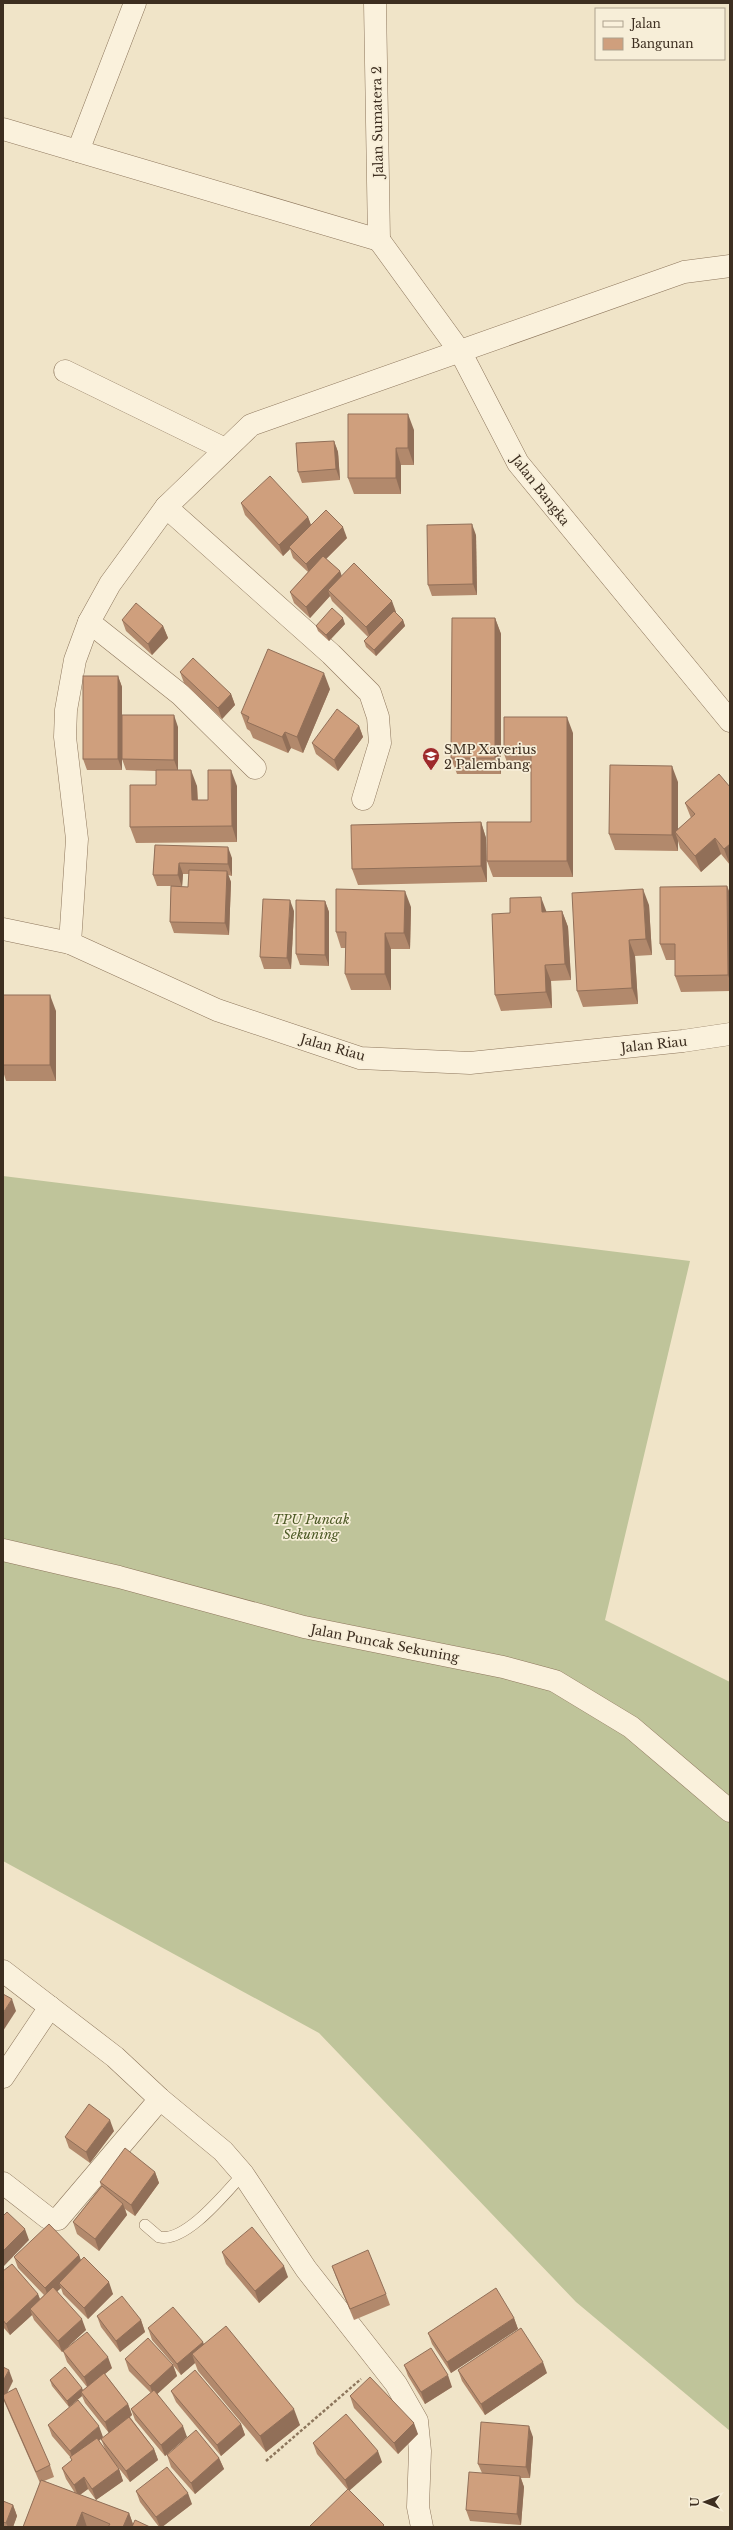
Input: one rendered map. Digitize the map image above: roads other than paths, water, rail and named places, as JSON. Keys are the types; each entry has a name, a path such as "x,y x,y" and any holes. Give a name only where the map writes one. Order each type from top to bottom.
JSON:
{"street":[{"path":"78,151 135,3"},
{"name":"Jalan Sumatera 2","path":"375,3 379,240"},
{"path":"3,129 379,240"},
{"name":"Jalan Bangka","path":"379,240 461,353 518,463 730,721"},
{"path":"70,943 77,839 65,737 66,710 74,660 89,622 129,555 166,507 251,425 461,353 684,272 730,266"},
{"path":"65,371 225,449"},
{"path":"166,507 331,654 370,693 378,717 380,743 363,799"},
{"path":"89,622 181,695 255,768"},
{"name":"Jalan Riau","path":"3,929 70,943 217,1010 360,1058 470,1063 683,1041 730,1034"},
{"name":"Jalan Puncak Sekuning","path":"3,1550 119,1577 304,1627 503,1667 555,1681 632,1726 730,1811"},
{"path":"3,1971 116,2058 160,2099 223,2151 243,2174 306,2269 396,2384 417,2421 420,2451 418,2507 422,2527"},
{"path":"3,2077 50,2007"},
{"path":"3,2183 48,2218 58,2219 160,2099"}],"lane":[{"path":"145,2225 159,2237 173,2236 206,2214 243,2174"}],"place":[{"name":"SMP Xaverius 2 Palembang","path":"431,771"}],"park label":[{"name":"TPU Puncak Sekuning","path":"311,1526"}]}
